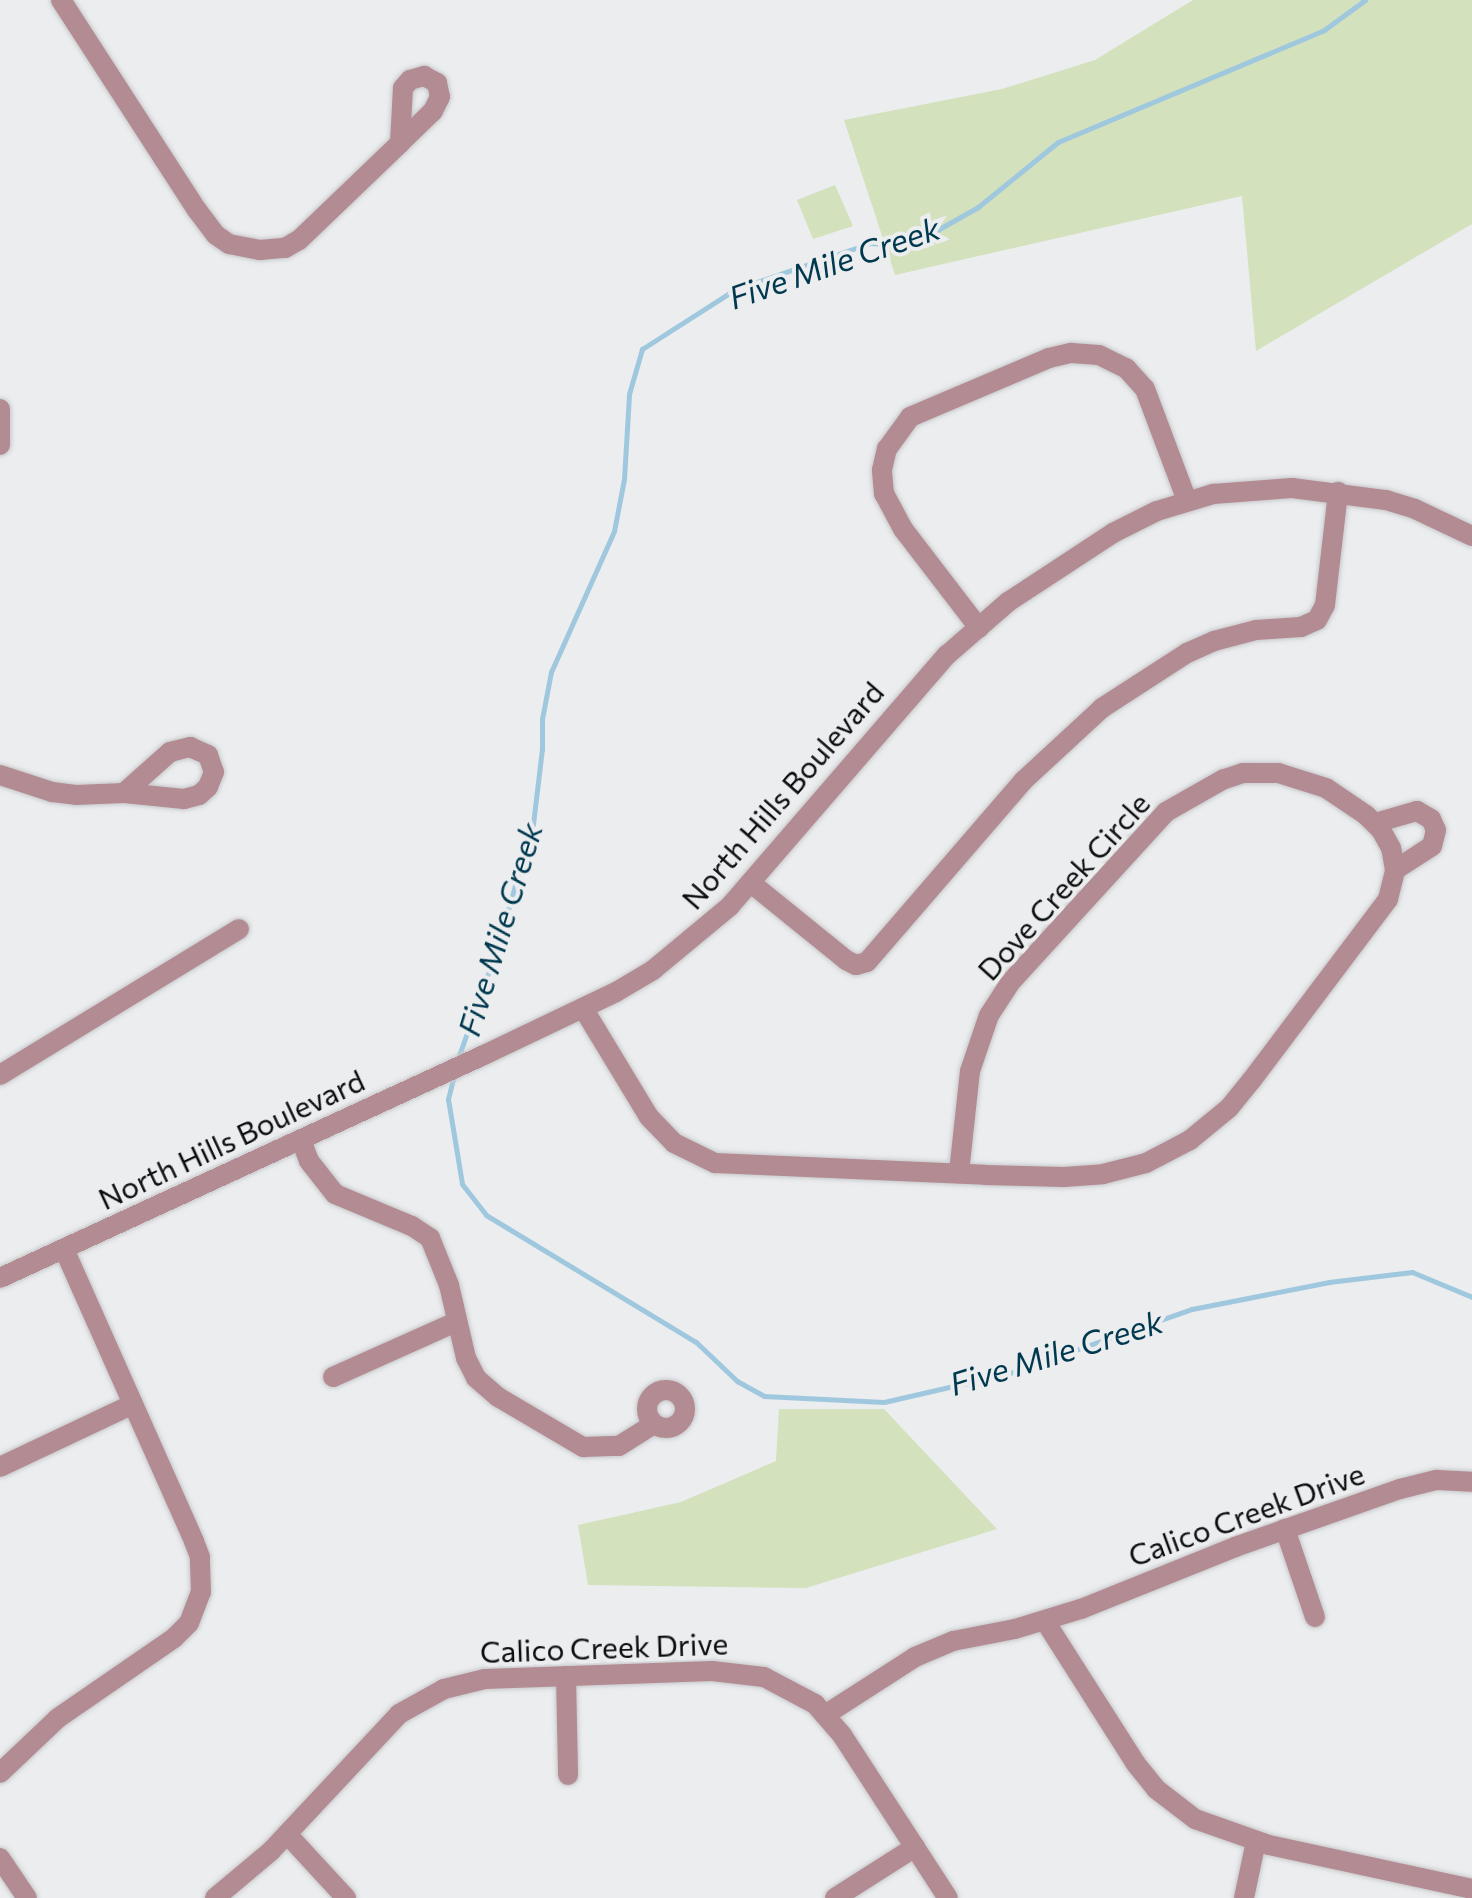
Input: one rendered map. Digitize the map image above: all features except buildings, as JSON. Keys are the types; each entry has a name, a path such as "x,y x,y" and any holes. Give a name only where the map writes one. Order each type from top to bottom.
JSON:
{"street":[{"path":"61,0 197,210 216,235 229,244 260,250 292,244 400,143"},
{"path":"979,628 903,529 884,494 882,470 887,449 898,429 918,412 1049,358 1071,353 1099,355 1126,368 1145,389 1187,501"},
{"path":"0,409 0,445"},
{"name":"North Hills Boulevard","path":"0,1278 484,1055 583,1008 653,970 699,935 751,883 907,698 979,628 1008,602 1084,550 1157,511 1187,501 1266,488 1338,492 1415,509 1472,536"},
{"path":"751,883 846,960 856,965 867,962 1023,781 1102,708 1187,653 1214,641 1256,630 1301,627 1317,620 1325,605 1338,492"},
{"name":"Dove Creek Circle","path":"959,1173 970,1071 989,1015 1010,983 1166,812 1224,779 1267,772 1298,777 1326,788 1375,823 1391,848 1395,870"},
{"path":"0,775 52,792 76,795 124,793"},
{"path":"583,1008 649,1117 674,1143 693,1155 737,1165 1064,1177 1103,1174 1146,1163 1190,1140 1229,1108 1388,899 1395,870 1432,846 1436,830 1431,819 1417,811 1375,823"},
{"path":"0,1075 239,929"},
{"path":"301,1140 314,1169 335,1194 412,1226 430,1238 442,1263 466,1358 476,1378 498,1397 583,1447 619,1446 654,1424"},
{"path":"0,1773 58,1718 174,1638 196,1610 201,1592 200,1557 64,1249"},
{"path":"333,1377 456,1322"},
{"path":"0,1467 133,1404"},
{"name":"Calico Creek Drive","path":"215,1898 287,1834 376,1736 418,1701 468,1682 566,1676 742,1672 798,1692 825,1715 915,1657 953,1641 1045,1621 1285,1529 1412,1486 1448,1479 1472,1482"},
{"path":"1285,1529 1315,1617"},
{"path":"1045,1621 1136,1764 1156,1789 1195,1819 1256,1841 1472,1889"},
{"path":"566,1676 568,1775"},
{"path":"825,1715 842,1735 948,1898"},
{"path":"287,1834 346,1898"},
{"path":"1244,1898 1256,1841"},
{"path":"835,1898 915,1847"},
{"path":"0,1858 27,1898"}],"green space":[{"path":"1193,0 1472,0 1472,224 1256,351 1242,196 895,275 844,120 1002,89 1095,60"},
{"path":"835,185 853,226 813,239 797,200"},
{"path":"779,1409 884,1409 997,1529 806,1588 588,1585 578,1525 681,1502 776,1461"}],"waterway":[{"name":"Five Mile Creek","path":"457,1061 496,951 533,824 542,749 542,719 551,672 614,531 624,479 629,394 642,349 736,289 870,243 902,245 925,237 978,207 1058,142 1324,30 1365,0"},
{"name":"Five Mile Creek","path":"454,1075 448,1099 462,1184 486,1215 696,1342 737,1381 764,1396 884,1402 1010,1373 1192,1309 1329,1282 1412,1272 1472,1297"}]}
